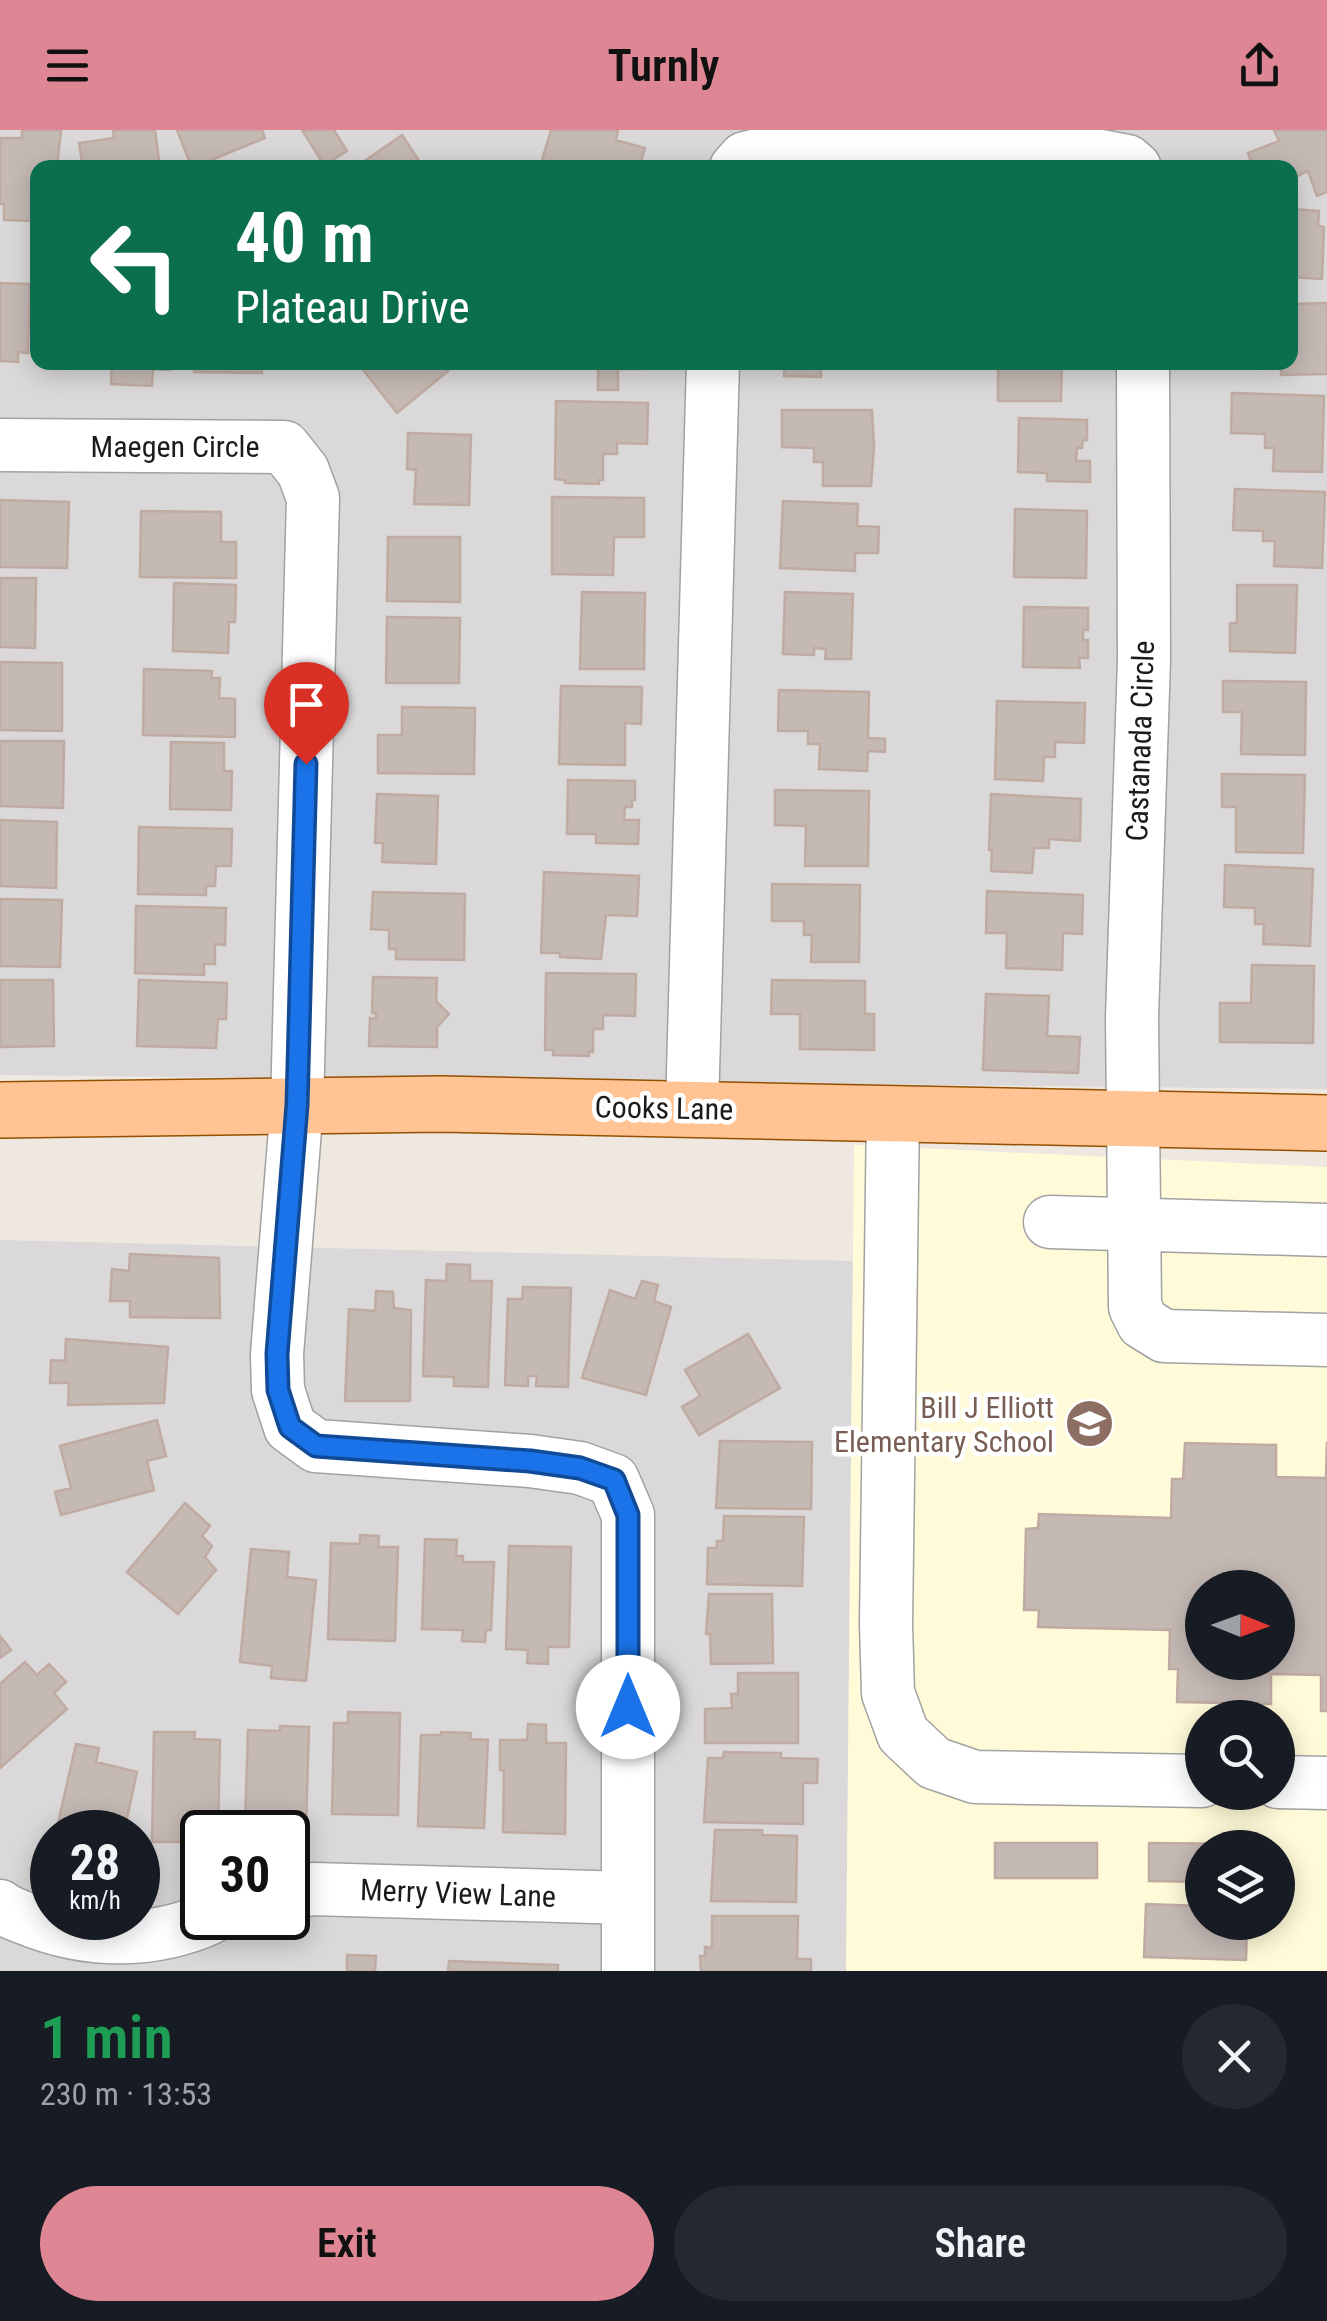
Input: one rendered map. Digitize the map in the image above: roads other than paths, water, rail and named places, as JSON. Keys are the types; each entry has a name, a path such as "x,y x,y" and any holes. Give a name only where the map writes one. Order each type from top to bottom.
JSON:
{"main road":[{"name":"Cooks Lane","path":"0,1110 297,1105 692,1108 1327,1123"}],"street":[{"path":"742,160 775,151 1101,156 1122,160"},
{"path":"692,1108 714,370"},
{"name":"Castanada Circle","path":"1143,370 1144,660 1132,1017 1135,1307 1143,1323 1164,1336 1327,1340"},
{"name":"Maegen Circle","path":"0,445 284,447 303,471 313,498 297,1105"},
{"path":"297,1105 277,1354 278,1390 290,1427 316,1446 580,1468 614,1480 628,1515 628,1971"},
{"path":"893,1113 886,1624 888,1693 903,1734 934,1763 975,1777 1185,1781"},
{"path":"1050,1222 1327,1230"},
{"path":"1295,1782 1327,1783"},
{"name":"Merry View Lane","path":"310,1889 628,1898"},
{"path":"0,1906 58,1930 120,1939 180,1929"}],"place":[{"name":"Bill J Elliott Elementary School","path":"1089,1424"}]}
